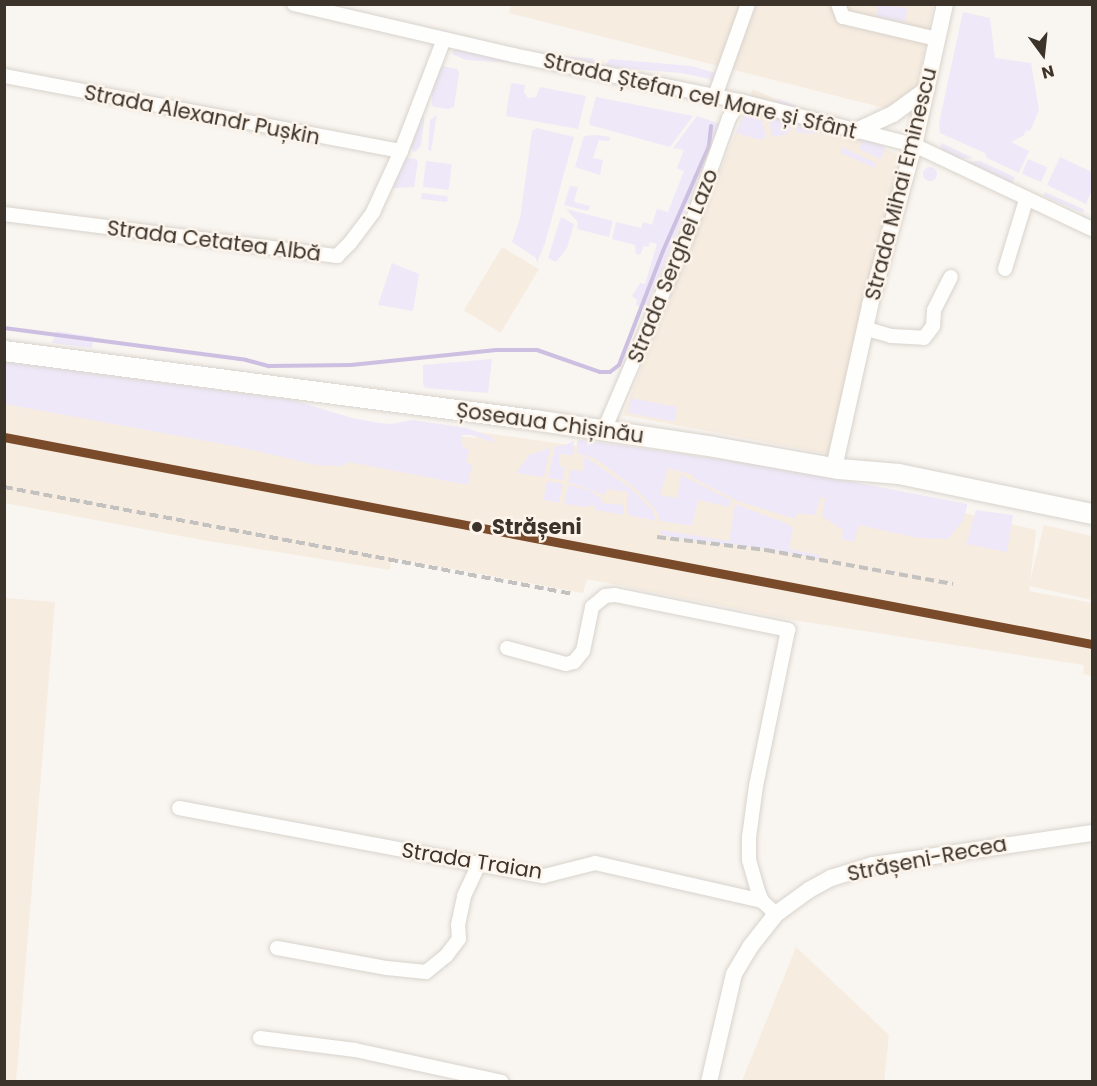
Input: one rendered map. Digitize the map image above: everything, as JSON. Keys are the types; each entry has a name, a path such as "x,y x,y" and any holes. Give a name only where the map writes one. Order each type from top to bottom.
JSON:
{"highway":[{"name":"Șoseaua Chișinău","path":"4,351 604,430 836,468 899,474 1092,514"},
{"path":"836,468 901,485 1092,524"}],"main road":[{"name":"Strada Mihai Eminescu","path":"836,468 840,429 867,329 870,305 914,145 945,4"},
{"path":"856,131 893,114 927,89"},
{"name":"Strășeni-Recea","path":"709,1082 734,974 750,947 776,914 809,890 831,878 861,868 1092,833"}],"street":[{"name":"Strada Ștefan cel Mare și Sfânt","path":"294,4 333,9 444,39 740,101 914,145 1026,200 1092,229"},
{"path":"715,96 748,4"},
{"name":"Strada Mihai Eminescu","path":"838,4 843,17 938,39"},
{"path":"401,152 440,55 444,39"},
{"name":"Strada Alexandr Pușkin","path":"4,76 401,152"},
{"name":"Strada Serghei Lazo","path":"604,430 683,247 729,118 740,101"},
{"name":"Strada Cetatea Albă","path":"4,214 337,256 350,243 373,212 401,152"},
{"path":"1005,269 1026,200"},
{"name":"Strada Mihai Eminescu","path":"867,329 891,336 924,338 930,333 934,310 951,277"},
{"path":"507,648 566,664 574,662 583,651 592,607 605,597 615,595 788,630 751,815 750,860 762,901 776,914"},
{"name":"Strada Traian","path":"179,808 544,876 595,863 762,901"},
{"path":"277,948 387,968 426,972 446,956 459,939 458,925 464,896 479,864"},
{"path":"260,1038 355,1050 502,1082"}],"shaded area":[{"path":"512,4 933,5 912,115 509,13"},
{"path":"878,5 908,8 904,23 876,16"},
{"path":"963,12 990,18 995,58 1031,63 1039,110 1030,131 1026,130 1024,135 1011,142 1029,151 1019,173 987,158 985,153 940,133 939,123"},
{"path":"453,50 593,58 595,63 582,67 466,60 452,54"},
{"path":"610,59 691,66 719,74 712,84 710,79 681,73 609,67 606,64"},
{"path":"442,66 457,69 459,73 454,107 448,109 433,107 432,103 432,88 438,69"},
{"path":"511,83 525,85 524,92 528,98 536,97 540,87 586,96 578,129 506,116"},
{"path":"753,89 903,157 828,454 623,415"},
{"path":"596,97 693,116 670,147 590,125"},
{"path":"778,99 797,106 799,112 788,134 772,137 768,113"},
{"path":"746,110 758,115 759,121 762,120 766,137 761,140 736,133"},
{"path":"437,115 431,151 428,150 430,120"},
{"path":"421,116 424,117 424,122 421,146 415,152 409,147"},
{"path":"697,116 720,124 646,309 636,305 637,300 632,296 640,283 645,284 657,244 650,242 648,247 644,246 640,255 636,254 635,245 612,239 616,222 641,228 643,222 652,225 657,209 668,212 684,171 677,168 684,150 673,148"},
{"path":"801,116 823,118 818,134 795,132"},
{"path":"537,128 574,137 545,243 537,263 536,258 512,242 520,219 532,131"},
{"path":"584,136 610,137 609,141 599,140 593,158 603,160 600,175 575,167"},
{"path":"863,138 885,147 880,159 859,149"},
{"path":"942,143 973,158 960,159 940,150"},
{"path":"842,147 876,163 875,168 840,153"},
{"path":"1060,157 1092,172 1092,190 1086,204 1047,185"},
{"path":"405,158 416,159 418,162 414,187 394,188 392,184"},
{"path":"1028,159 1047,167 1041,182 1022,174"},
{"path":"426,161 452,164 449,190 423,187"},
{"path":"980,161 1015,177 1012,184 964,162"},
{"path":"930,167 935,169 937,174 935,179 930,181 925,179 923,174 925,169"},
{"path":"570,186 578,187 574,202 590,206 588,211 564,205"},
{"path":"1045,192 1084,209 1083,213 1043,196"},
{"path":"422,193 448,196 447,202 421,199"},
{"path":"566,209 613,221 609,237 577,229 578,222"},
{"path":"561,217 574,224 567,248 556,262 548,258"},
{"path":"502,247 539,269 501,333 464,310"},
{"path":"392,263 419,274 413,311 378,305"},
{"path":"56,331 94,337 92,348 52,343"},
{"path":"492,359 488,393 425,388 423,384 423,365"},
{"path":"4,361 293,400 352,418 379,423 391,424 412,420 467,428 492,437 495,443 472,435 462,435 462,445 469,451 466,462 472,464 468,485 349,462 342,466 316,465 244,448 5,404"},
{"path":"5,378 270,416 476,438 477,432 829,481 1036,530 1030,582 1044,525 1092,536 1092,600 1030,586 1029,591 1092,603 1092,676 1083,674 1084,665 793,620 587,579 583,593 392,558 390,570 202,540 5,503"},
{"path":"631,398 677,407 674,422 628,413"},
{"path":"574,441 573,455 560,454 559,466 565,467 563,480 548,478 555,446 563,446"},
{"path":"577,441 770,466 967,504 967,507 962,522 948,539 918,538 859,525 854,542 842,539 843,530 822,516 825,498 821,497 815,515 797,513 795,519 738,501 693,478 693,475 668,468 660,495 677,498 681,475 731,500 730,507 698,500 692,526 660,521 656,510 635,488 596,459 577,453"},
{"path":"550,448 544,477 516,473 529,455"},
{"path":"584,456 632,489 653,511 656,521 627,515 627,492 607,489 605,495 568,482 570,470 583,471"},
{"path":"547,481 563,484 559,503 543,500"},
{"path":"568,485 591,491 601,498 601,503 624,505 624,515 596,510 593,505 585,507 564,504"},
{"path":"735,504 788,524 793,528 789,549 820,555 818,559 771,549 694,541 662,535 660,530 729,541"},
{"path":"976,510 1013,515 1007,552 966,544"},
{"path":"5,598 55,602 16,1082 4,1081"},
{"path":"796,947 889,1035 884,1081 742,1081"}],"waterway":[{"path":"4,328 246,360 269,366 351,365 496,350 537,350 600,372 610,372 619,365 663,251 709,146 711,126"}],"railway":[{"path":"4,487 573,594"},
{"path":"657,537 766,550 953,584"}],"transit line":[{"path":"4,437 1092,644"}],"place":[{"name":"Strășeni","path":"477,527"}]}
